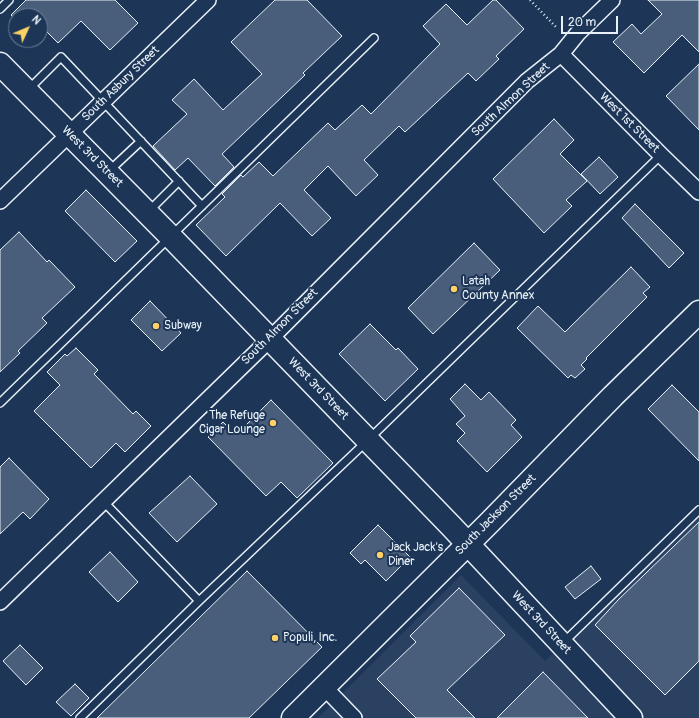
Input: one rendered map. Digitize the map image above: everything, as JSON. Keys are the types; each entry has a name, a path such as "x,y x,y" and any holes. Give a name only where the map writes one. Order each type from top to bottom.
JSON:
{"main road":[{"name":"West 3rd Street","path":"0,64 270,339 468,545 631,718"},
{"name":"South Jackson Street","path":"293,718 468,545 613,396 699,312"}],"street":[{"name":"South Asbury Street","path":"0,201 208,0"},
{"name":"South Almon Street","path":"0,602 270,339 527,81 560,54 578,33 612,0"},
{"name":"West 1st Street","path":"560,54 699,192"},
{"path":"325,688 354,718"}],"lane":[{"path":"0,9 9,0"},
{"path":"0,403 374,38"},
{"path":"27,91 61,57 202,206"},
{"path":"108,173 141,141"},
{"path":"80,718 199,601 367,441 661,155"},
{"path":"147,213 179,181"},
{"path":"103,501 199,601"},
{"path":"562,645 699,510"}],"path":[{"path":"530,0 556,27"}],"shaded area":[{"path":"699,512 699,718 318,718 461,575 545,661"}],"building":[{"path":"26,0 115,0 138,23 110,50 81,21 58,43 48,33 48,8 18,8"},
{"path":"275,0 307,0 342,36 303,73 305,75 222,154 234,167 215,186 188,158 175,170 153,146 187,114 172,100 194,79 223,110 262,74 231,42"},
{"path":"493,0 496,0 524,29 496,56 499,59 476,81 468,73 405,132 399,126 364,160 378,175 356,196 328,166 304,190 331,218 312,236 280,203 226,256 196,225 225,197 222,194 241,175 243,177 259,162 273,176 328,123 335,130 362,105 371,114 440,44 423,26 446,4 467,25"},
{"path":"648,0 699,0 699,52 682,35 644,73 613,42 632,24 641,34 662,14"},
{"path":"699,64 699,130 666,96"},
{"path":"554,119 574,140 560,154 587,181 566,200 572,206 544,233 493,179"},
{"path":"599,157 618,177 600,194 581,174"},
{"path":"86,190 137,241 115,262 65,211"},
{"path":"635,204 684,253 669,268 622,218"},
{"path":"19,232 47,262 49,260 75,287 42,318 47,323 18,351 20,353 0,372 0,250"},
{"name":"Latah County Annex","path":"474,243 500,270 433,334 408,308"},
{"path":"631,267 650,287 643,293 647,297 586,358 587,359 581,365 585,369 575,378 571,375 568,378 517,328 538,306 565,332"},
{"name":"Subway","path":"150,301 181,333 162,351 131,320"},
{"path":"370,324 396,350 398,348 418,369 385,401 339,354"},
{"path":"76,348 98,370 94,374 133,414 136,411 151,426 125,452 116,443 91,468 34,411 60,385 47,372 65,354 67,356"},
{"path":"465,384 481,400 489,392 516,420 511,425 522,437 487,472 457,441 465,433 456,424 465,416 450,399"},
{"path":"672,385 699,412 699,461 648,409"},
{"path":"271,400 333,463 297,498 281,482 266,496 208,437 223,422 236,435"},
{"path":"9,458 49,499 30,519 23,512 0,534 0,467"},
{"path":"190,476 217,504 177,542 149,513"},
{"path":"699,522 699,661 665,695 595,625 619,599"},
{"name":"Jack Jack's Diner","path":"378,525 410,557 386,581 365,560 361,564 350,553"},
{"path":"110,552 138,582 118,602 89,572"},
{"path":"591,566 601,579 575,599 565,587"},
{"path":"247,571 322,647 249,718 97,718"},
{"path":"459,588 505,635 447,690 475,718 416,718 377,679 416,642 410,636"},
{"path":"20,645 43,668 26,685 3,661"},
{"path":"543,672 588,718 497,718"},
{"path":"75,684 89,698 71,716 56,702"}],"place":[{"name":"Latah County Annex","path":"454,289"},
{"name":"Subway","path":"156,326"},
{"name":"The Refuge Cigar Lounge","path":"273,423"},
{"name":"Jack Jack's Diner","path":"380,555"},
{"name":"Populi, Inc.","path":"275,638"}]}
